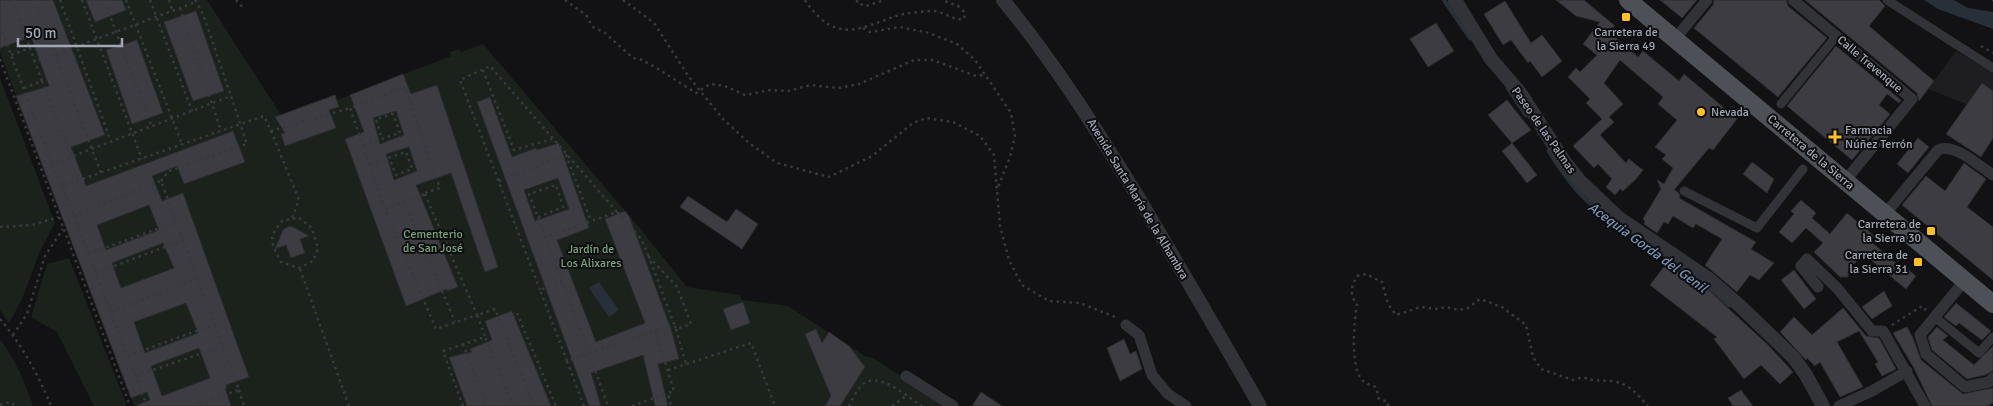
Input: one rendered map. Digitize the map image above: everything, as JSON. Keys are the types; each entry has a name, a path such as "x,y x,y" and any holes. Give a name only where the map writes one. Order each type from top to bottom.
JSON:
{"main road":[{"name":"Carretera de la Sierra","path":"1628,0 1993,304"}],"street":[{"name":"Avenida Santa María de la Alhambra","path":"1003,0 1032,34 1089,116 1176,260 1260,406"},
{"name":"Paseo de las Palmas","path":"1455,0 1491,59 1521,94 1564,161 1580,181 1619,218 1709,279 1746,312 1794,358 1823,406"},
{"path":"1675,39 1707,0"},
{"name":"Calle Trevenque","path":"1793,0 1912,99 1845,181"},
{"path":"1887,0 1993,68"},
{"path":"1781,104 1834,39"},
{"path":"1885,214 1938,150 1942,148 1954,149 1993,175"},
{"path":"1684,191 1758,228 1804,169"},
{"path":"1818,287 1801,266 1807,259 1837,288 1872,331 1883,331 1925,406"},
{"path":"1965,280 1936,318 1920,335 1926,354 1965,387 1990,382 1993,378"},
{"path":"1936,318 1979,353 1993,337"},
{"path":"1126,325 1139,335 1152,375 1168,394 1186,406"},
{"path":"1839,406 1872,391 1907,371"},
{"path":"906,376 953,406"}],"path":[{"path":"12,0 71,157"},
{"path":"35,0 101,173"},
{"path":"60,0 111,142"},
{"path":"82,0 142,158"},
{"path":"104,0 152,126"},
{"path":"126,0 134,25 182,144"},
{"path":"150,0 192,111"},
{"path":"169,0 172,10"},
{"path":"236,0 244,9"},
{"path":"565,0 586,15 593,27 604,33 633,58 642,60 655,67 696,94 710,84 725,86 745,95 770,90 788,91 811,84 838,88 859,84 914,60 933,60 976,76 986,75"},
{"path":"623,0 654,24 689,77 723,119 749,143 777,163 829,177 872,156 912,124 926,118 953,122 980,136 994,155 1000,226 1008,260 1022,285 1050,301 1080,303 1117,317 1126,325"},
{"path":"805,0 827,24 842,30 863,28 904,14 934,11 957,20 964,19 965,12 958,6 942,0"},
{"path":"857,0 857,3 866,6 885,0"},
{"path":"35,62 195,1 203,14 247,144 169,171 161,181 73,216"},
{"path":"180,8 221,131"},
{"path":"0,26 147,406"},
{"path":"863,28 870,32 900,27 929,33 957,44 975,60 1011,113 1015,136 1010,157 996,191"},
{"path":"11,55 30,48"},
{"path":"0,59 130,406"},
{"path":"584,406 460,80 490,66 641,239 676,329 686,364"},
{"path":"483,70 514,150 552,139"},
{"path":"24,88 42,80"},
{"path":"271,131 350,108 405,87 440,188 385,209"},
{"path":"52,164 231,96"},
{"path":"350,108 385,209 436,329 495,309 534,406"},
{"path":"363,145 382,139 400,133 394,114 376,120 382,139"},
{"path":"62,186 264,116 298,200 292,218"},
{"path":"370,164 389,157 406,152 412,170 396,175 389,157"},
{"path":"499,181 566,155"},
{"path":"566,155 591,222"},
{"path":"161,181 224,346 244,406"},
{"path":"538,217 563,207 556,185 529,194 608,406"},
{"path":"425,194 477,315 513,406"},
{"path":"404,201 455,322"},
{"path":"546,237 616,212"},
{"path":"0,227 32,225 59,217"},
{"path":"299,218 312,228 318,249 313,260 299,268 281,262 271,242 273,232 283,220 299,218"},
{"path":"88,254 176,222"},
{"path":"13,335 27,314 45,256 64,228"},
{"path":"96,274 183,240"},
{"path":"649,257 677,287 691,324 676,329"},
{"path":"299,268 349,406"},
{"path":"1388,406 1388,402 1379,399 1376,388 1364,382 1358,374 1354,355 1354,324 1357,304 1351,297 1351,286 1357,276 1366,274 1382,282 1388,304 1396,315 1422,308 1438,309 1446,307 1459,310 1468,308 1480,299 1502,308 1526,325 1533,357 1542,369 1573,380 1583,377 1593,381 1613,381 1633,388 1648,406"},
{"path":"110,312 198,278"},
{"path":"540,290 563,282"},
{"path":"1883,331 1922,306"},
{"path":"517,313 556,406"},
{"path":"0,319 13,335 39,377 51,406"},
{"path":"128,356 215,324"},
{"path":"568,361 674,324"},
{"path":"632,406 674,391 655,330"},
{"path":"463,406 443,351 485,337"},
{"path":"668,370 751,343 775,406"},
{"path":"463,344 487,406"},
{"path":"135,376 224,346"},
{"path":"848,406 860,386 868,380 880,380 922,406"},
{"path":"194,406 239,390"},
{"path":"668,393 671,406"},
{"path":"892,406 906,396"},
{"path":"0,405 10,402 16,406"}],"shaded area":[{"path":"1924,0 1954,0 1968,8 1993,12 1993,29 1938,9"},
{"path":"1956,51 1993,73 1993,125 1966,104 1928,89"},
{"path":"599,282 619,310 609,317 589,288"}],"green space":[{"name":"Cementerio de San José","path":"0,0 207,0 281,115 335,95 337,100 451,56 450,52 459,49 461,52 483,44 638,226 687,287 740,295 742,300 788,306 865,356 873,358 948,406 134,406 0,53"},
{"path":"0,78 55,223 40,251 22,299 9,323 0,310"},
{"path":"69,258 127,406 94,406 57,332 31,317 47,264"},
{"path":"0,339 19,371 33,406 0,406"}],"building":[{"path":"0,0 53,0 105,135 71,147 86,186 233,131 245,162 184,184 177,166 152,176 162,201 183,193 249,377 226,385 227,388 225,388 231,406 138,406 150,400 147,392 131,398 16,96 49,86 31,37 0,48","holes":["149,205 159,230 106,250 97,225","163,243 174,268 121,288 112,263","186,303 198,333 145,353 134,322","199,348 210,378 162,396 151,366"]},
{"path":"86,0 122,0 126,10 95,22"},
{"path":"1556,0 1584,0 1615,26 1609,32 1638,57 1643,51 1679,81 1684,74 1737,119 1713,150 1709,148 1674,190 1678,192 1679,198 1756,242 1751,249 1774,263 1759,280 1750,275 1737,292 1705,265 1722,239 1696,224 1693,228 1673,216 1668,224 1664,222 1657,233 1644,224 1645,221 1643,219 1661,189 1657,180 1664,184 1673,168 1662,159 1666,155 1655,147 1677,120 1658,104 1663,97 1620,60 1604,83 1623,104 1609,117 1614,122 1600,135 1626,163 1629,159 1643,170 1623,191 1620,189 1615,195 1606,187 1612,179 1598,164 1594,168 1573,146 1602,119 1586,103 1590,99 1568,77 1576,68 1580,72 1597,55 1583,44 1600,22 1576,16"},
{"path":"1660,0 1697,0 1682,18"},
{"path":"1714,0 1786,0 1788,6 1827,38 1778,97 1694,28 1713,5"},
{"path":"1805,0 1879,0 1885,6 1869,26 1934,81 1919,101 1917,93"},
{"path":"1505,1 1531,43 1542,35 1562,61 1542,77 1530,61 1528,63 1511,40 1503,45 1484,14"},
{"path":"196,11 224,91 193,101 164,22"},
{"path":"1436,23 1454,51 1428,67 1410,39"},
{"path":"137,40 163,113 132,124 106,50"},
{"path":"1836,46 1901,100 1899,103 1887,94 1879,105 1890,114 1852,160 1787,106"},
{"path":"403,74 411,94 437,85 498,267 485,272 451,173 416,185 458,287 447,291 447,289 406,306 345,139 364,132 350,95","holes":["396,111 404,135 380,144 373,118","409,147 417,171 394,180 386,154"]},
{"path":"1982,83 1993,91 1993,138 1981,157 1946,134"},
{"path":"335,95 339,107 329,110 336,128 285,146 281,134 285,133 275,117"},
{"path":"490,97 512,157 536,148 537,150 559,143 589,228 557,240 596,342 645,323 605,219 625,211 629,216 671,329 679,359 658,364 668,406 655,406 643,355 591,373 601,406 589,406 477,102","holes":["558,178 569,209 535,221 524,190"]},
{"path":"1507,100 1531,130 1512,143 1488,115"},
{"path":"1918,138 1929,147 1908,173 1897,164"},
{"path":"1512,143 1537,175 1527,183 1502,151"},
{"path":"1752,162 1774,179 1767,193 1743,174"},
{"path":"1964,163 1986,179 1967,207 1993,227 1993,280 1902,205 1926,176 1945,191"},
{"path":"688,196 727,222 736,209 758,224 742,249 680,207"},
{"path":"1801,200 1816,213 1812,218 1830,234 1847,213 1874,236 1869,240 1904,270 1906,268 1916,276 1906,289 1861,252 1863,255 1848,270 1848,277 1840,277 1814,252 1823,243 1806,228 1792,243 1779,232 1794,214 1791,211"},
{"path":"291,226 309,236 300,239 305,253 291,258 286,245 275,249 283,230"},
{"path":"1667,263 1693,283 1695,280 1704,286 1768,345 1793,372 1780,384 1761,365 1744,379 1714,339 1717,337 1650,285"},
{"path":"1794,270 1816,299 1804,309 1781,280"},
{"path":"1884,291 1892,306 1872,319 1862,307"},
{"path":"743,302 750,323 731,330 723,309"},
{"path":"1956,303 1991,331 1982,340 1959,323 1956,326 1944,317"},
{"path":"1843,308 1866,336 1879,338 1896,369 1882,376 1875,364 1878,362 1859,331 1837,342 1863,387 1840,397 1820,362 1815,366 1807,358 1806,360 1780,332 1794,317 1812,335"},
{"path":"512,311 551,406 467,406 449,357 472,352 470,349 492,340 485,321"},
{"path":"1907,327 1921,360 1963,394 1993,388 1993,403 1987,406 1932,406 1914,368 1893,333"},
{"path":"1937,327 1948,336 1943,340 1974,365 1993,346 1993,371 1967,379 1932,350 1928,337"},
{"path":"816,329 822,343 829,332 849,346 865,367 840,406 825,406 831,396 805,334"},
{"path":"1124,339 1130,354 1136,351 1142,369 1120,381 1107,348"},
{"path":"1741,390 1753,406 1733,406 1728,398"},
{"path":"981,392 1002,406 972,406"}],"waterway":[{"name":"Acequia Gorda del Genil","path":"1444,0 1470,38"},
{"name":"Acequia Gorda del Genil","path":"1508,88 1526,115"},
{"name":"Acequia Gorda del Genil","path":"1549,151 1563,173 1578,191 1616,223"},
{"name":"Acequia Gorda del Genil","path":"1667,259 1729,305"}],"place":[{"name":"Carretera de la Sierra 49","path":"1626,17"},
{"name":"Nevada","path":"1701,112"},
{"name":"Farmacia Núñez Terrón","path":"1835,137"},
{"name":"Carretera de la Sierra 30","path":"1931,231"},
{"name":"Carretera de la Sierra 31","path":"1918,262"}],"park label":[{"name":"Jardín de Los Alixares","path":"591,256"}]}
